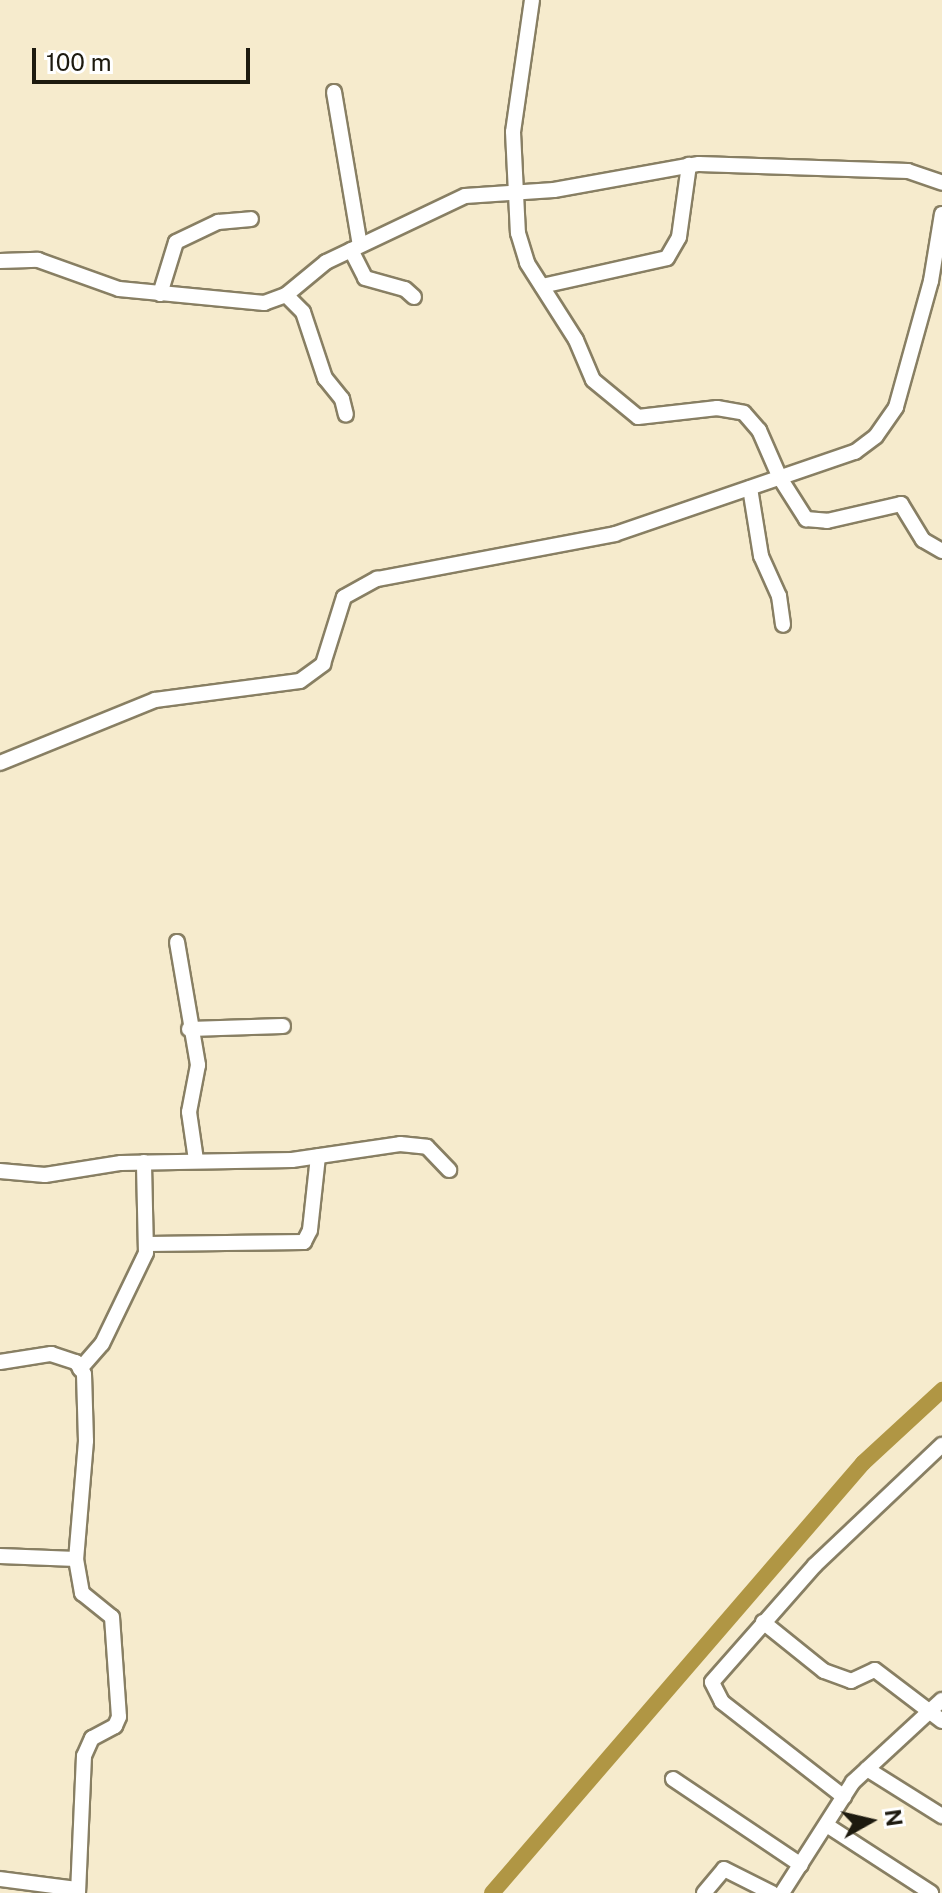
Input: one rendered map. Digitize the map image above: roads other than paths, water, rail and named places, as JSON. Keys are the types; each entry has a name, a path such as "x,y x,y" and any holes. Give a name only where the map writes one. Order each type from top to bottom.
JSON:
{"street":[{"path":"532,0 513,132 520,242 542,286 576,340 593,380 630,414 647,418 737,410 759,430 780,478 806,519 827,521 901,504 923,540 942,551"},
{"path":"334,92 356,248 365,278 405,289 414,297"},
{"path":"542,286 667,258 679,237 689,165"},
{"path":"0,261 38,260 119,289 264,303 286,295 326,262 465,196 581,186 689,165 908,171 942,183"},
{"path":"0,763 155,700 300,681 323,664 344,597 377,579 615,534 855,452 890,418 917,339 942,214"},
{"path":"160,294 180,239 218,222 251,219"},
{"path":"286,295 303,312 325,378 346,415"},
{"path":"750,488 761,556 776,589 783,625"},
{"path":"177,942 189,1029 198,1065 189,1112 196,1160"},
{"path":"189,1029 283,1026"},
{"path":"0,1171 45,1175 144,1162 318,1156 416,1145 434,1151 449,1170"},
{"path":"148,1244 304,1242 310,1230 318,1156"},
{"path":"80,1369 102,1344 148,1244 144,1162"},
{"path":"0,1362 51,1354 80,1369 87,1394 76,1559 82,1593 112,1617 119,1717 115,1726 92,1738 84,1756 78,1891 0,1879"},
{"path":"844,1797 713,1689 714,1677 815,1565 942,1445"},
{"path":"0,1556 76,1559"},
{"path":"763,1622 824,1671 851,1681 875,1670 936,1717"},
{"path":"782,1893 844,1797 867,1769 936,1717 942,1700"},
{"path":"867,1769 942,1816"},
{"path":"673,1779 801,1865"},
{"path":"828,1826 931,1893"},
{"path":"704,1893 724,1869 772,1893"}],"waterway":[{"path":"492,1893 863,1463 942,1390"}]}
